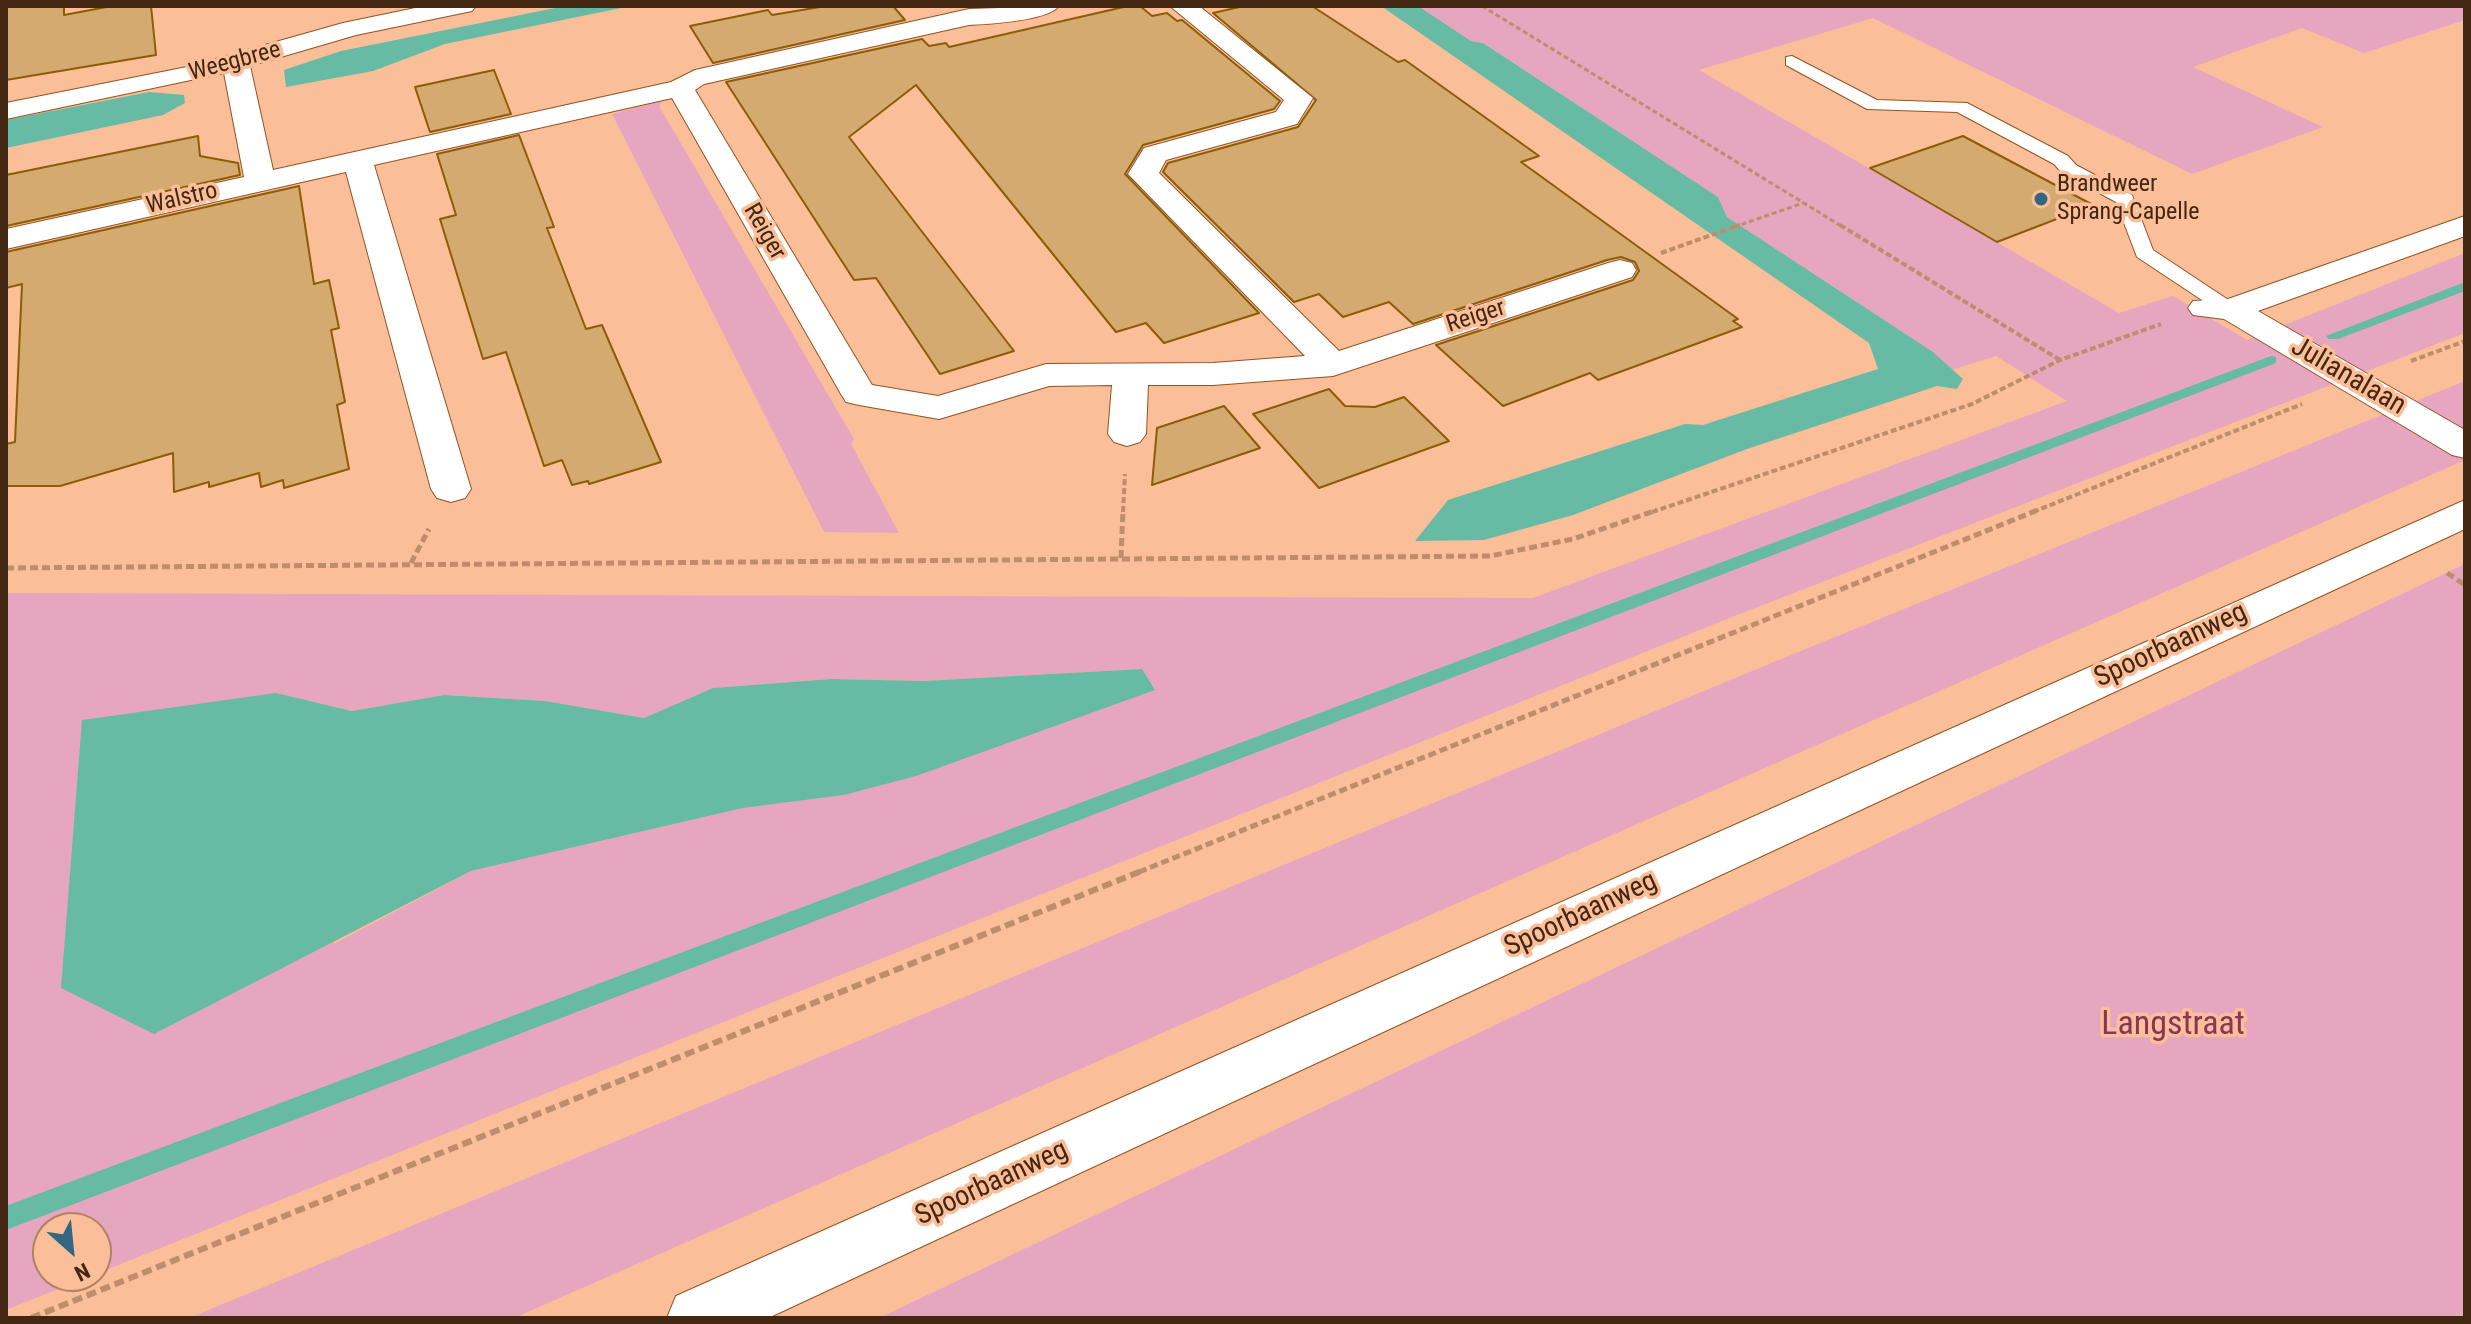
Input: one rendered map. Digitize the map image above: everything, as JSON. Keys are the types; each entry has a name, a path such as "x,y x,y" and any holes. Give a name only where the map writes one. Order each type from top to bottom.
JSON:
{"street":[{"name":"Weegbree","path":"6,111 236,63 349,17 463,6"},
{"path":"680,88 695,78 964,12 999,16 1046,6"},
{"path":"1183,6 1299,98 1287,118 1154,154 1143,174 1333,365"},
{"path":"236,63 260,182"},
{"name":"Reiger","path":"680,88 859,394 939,408 1046,375 1213,374 1333,365 1620,270"},
{"name":"Walstro","path":"6,239 680,88"},
{"path":"358,160 451,489"},
{"path":"2218,308 2465,225"},
{"name":"Julianalaan","path":"2218,308 2357,382 2465,446"},
{"path":"1127,434 1131,375"},
{"name":"Spoorbaanweg","path":"698,1318 2465,513"}],"lane":[{"path":"1792,61 1873,105 1961,107 2061,160 2069,169 2125,199 2144,253 2218,308"}],"path":[{"path":"1482,6 2060,360"},
{"path":"1700,238 1804,203"},
{"path":"6,568 1490,556 1573,539 1972,404 2060,360 2218,308"},
{"path":"31,1318 2357,382"},
{"path":"1121,558 1124,489"}],"green space":[{"path":"1418,6 2465,6 2465,20 2364,53 2302,28 2193,67 2323,127 2192,174 1873,18 1699,70 2119,313 2173,296 2247,340 2465,253 2465,333 1737,615 112,1268 112,1212 32,1212 32,1292 50,1292 6,1310 6,593 1533,598 2067,401 1996,356 1952,370 1933,352 1727,217 1718,197 1483,43 1471,41","holes":["1141,669 844,795 743,808 471,871 334,944 276,693 352,711 444,695 545,701 644,718 713,688 831,679 924,681"]},
{"path":"662,101 659,106 854,439 851,444 899,533 824,532 612,114"},
{"path":"2465,381 2465,460 514,1318 189,1318 1786,657"},
{"name":"Langstraat","path":"2465,564 2465,1318 879,1318"}],"water":[{"path":"565,6 631,6 445,44 373,71 286,87 284,70 341,51"},
{"path":"1381,6 1418,6 1471,41 1483,43 1718,197 1727,217 1933,352 1963,379 1957,389 1937,386 1747,449 1573,515 1484,540 1415,541 1448,500 1685,424 1703,425 1878,369 1869,343"},
{"path":"149,92 184,95 185,103 163,115 6,148 6,120"},
{"path":"1142,669 1155,690 916,776 844,795 743,808 471,871 154,1034 61,988 82,720 276,693 352,711 444,695 545,701 644,718 713,688 831,679 924,681"}],"building":[{"path":"6,6 64,6 64,15 112,6 151,6 156,55 6,80"},
{"path":"826,6 893,6 905,20 713,63 690,26 768,10 772,15"},
{"path":"1128,6 1140,6 1152,16 1167,13 1177,21 1182,20 1280,101 1274,109 1143,145 1125,174 1259,313 1164,343 1146,323 1116,332 916,85 849,137 1014,351 940,374 876,278 854,280 726,82 922,39 929,46 946,43 949,47"},
{"path":"1244,6 1312,6 1398,62 1405,60 1539,156 1521,162 1738,319 1733,321 1742,327 1598,380 1590,373 1503,406 1436,345 1633,280 1639,271 1635,262 1621,257 1607,260 1413,324 1389,302 1343,317 1319,294 1294,302 1163,172 1168,163 1298,127 1316,100 1213,13"},
{"path":"494,70 511,114 430,132 415,87"},
{"path":"519,135 554,227 547,228 586,329 602,325 661,462 589,484 588,481 572,485 562,460 544,466 506,352 483,359 440,219 456,215 437,154"},
{"path":"198,136 200,156 238,163 240,175 6,226 6,175"},
{"path":"1963,136 2093,205 1997,242 1870,168"},
{"path":"299,186 314,284 329,280 339,328 331,330 345,402 337,405 349,469 284,488 283,480 261,487 259,473 209,487 209,482 174,492 173,453 60,486 6,486 6,444 15,442 22,284 6,288 6,252"},
{"path":"1329,389 1345,406 1375,407 1404,397 1449,441 1319,488 1253,414"},
{"path":"1224,406 1260,448 1152,485 1157,428"}],"waterway":[{"path":"2333,336 2465,286"},
{"path":"6,1218 2271,360"}],"place":[{"name":"Brandweer Sprang-Capelle","path":"2041,199"}]}
